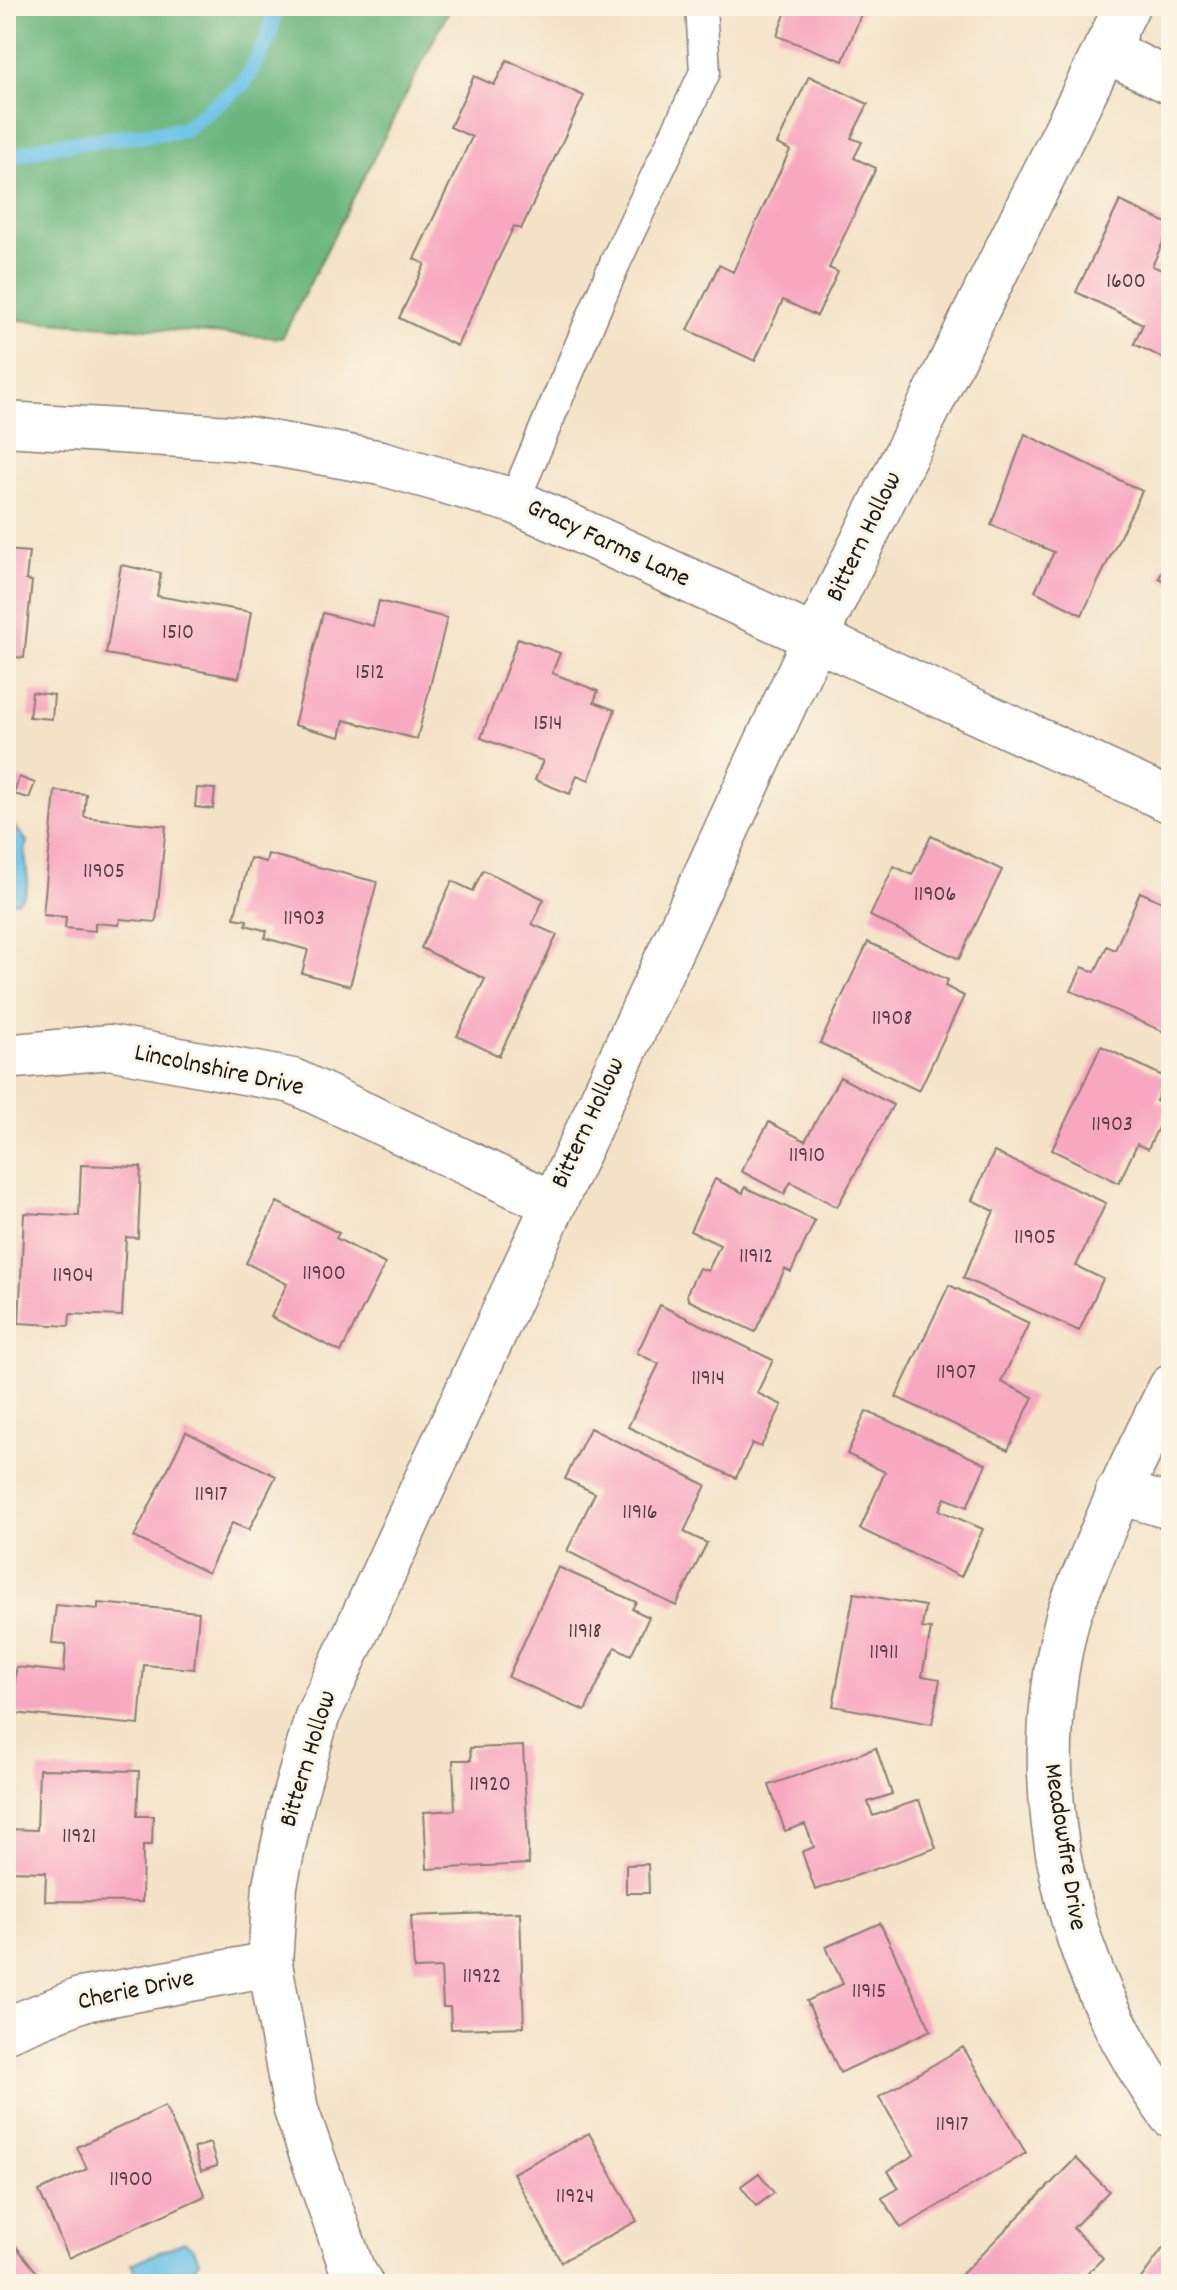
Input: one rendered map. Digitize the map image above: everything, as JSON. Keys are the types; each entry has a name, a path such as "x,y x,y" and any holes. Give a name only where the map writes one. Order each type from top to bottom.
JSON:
{"street":[{"name":"Bittern Hollow","path":"361,2284 352,2269 296,2110 270,1964 275,1885 292,1805 317,1717 815,638 1127,6"},
{"path":"1105,50 1171,82"},
{"name":"Gracy Farms Lane","path":"6,424 247,439 381,463 514,501 1171,801"},
{"name":"Lincolnshire Drive","path":"6,1057 109,1047 293,1081 552,1203"},
{"name":"Meadowfire Drive","path":"1171,1387 1118,1492 1068,1619 1054,1695 1047,1775 1078,1942 1113,2023 1145,2080 1171,2115"},
{"path":"1118,1492 1171,1507"},
{"name":"Cherie Drive","path":"6,2030 80,2000 270,1964"}],"lane":[{"path":"514,501 615,263 705,72 701,6"}],"green space":[{"path":"6,6 451,6 282,338 6,319"}],"water":[{"path":"14,826 27,841 28,882 17,902 6,901 6,828"},
{"path":"184,2242 194,2249 199,2261 194,2267 197,2273 171,2284 129,2284 135,2271 131,2264"}],"building":[{"path":"788,6 864,6 843,61 777,36"},
{"path":"507,60 584,96 521,229 514,226 457,346 399,318 425,264 414,259 472,137 450,127 474,76 494,85"},
{"path":"809,76 868,104 851,138 862,142 854,158 876,168 829,268 838,272 817,316 783,300 755,361 688,330 719,265 733,272 790,150 777,144"},
{"path":"1120,201 1171,225 1152,266 1167,272 1171,263 1169,361 1134,344 1143,324 1076,292"},
{"path":"1025,434 1142,491 1082,615 1035,591 1054,552 991,525"},
{"path":"6,550 29,552 26,580 32,581 24,658 6,656"},
{"path":"1171,553 1171,584 1159,578"},
{"path":"121,565 161,573 157,596 251,612 239,678 106,654"},
{"path":"379,601 447,618 417,739 344,720 340,737 294,725 323,613 373,626"},
{"path":"518,638 560,653 552,673 598,691 594,702 615,710 589,780 577,775 570,794 535,780 543,761 481,738"},
{"path":"32,692 54,695 52,719 29,717"},
{"path":"19,777 35,783 29,798 14,794"},
{"path":"197,788 215,789 213,809 195,807"},
{"path":"55,791 86,794 84,817 166,826 156,922 120,919 119,925 95,923 95,931 65,928 66,917 43,915"},
{"path":"931,836 1002,870 959,959 870,916 894,866 912,875"},
{"path":"268,854 377,882 350,986 302,973 308,950 265,938 267,931 246,925 247,920 234,918 250,858 266,862"},
{"path":"483,870 544,899 532,924 557,935 499,1056 457,1036 485,979 421,948 452,881 473,891"},
{"path":"1140,892 1171,906 1171,1035 1071,991 1082,967 1095,972 1107,946 1115,950"},
{"path":"868,942 948,980 945,986 964,996 919,1091 820,1043"},
{"path":"1101,1046 1167,1078 1156,1101 1168,1106 1148,1149 1137,1144 1119,1183 1052,1150"},
{"path":"840,1077 893,1105 837,1207 791,1182 784,1194 741,1171 769,1122 805,1141"},
{"path":"994,1152 1106,1203 1076,1266 1103,1279 1079,1331 963,1278 994,1211 972,1200"},
{"path":"81,1165 141,1167 138,1238 126,1237 122,1316 70,1314 69,1326 19,1323 24,1213 79,1216"},
{"path":"715,1179 743,1193 745,1187 815,1221 791,1272 785,1269 755,1332 688,1300 687,1293 699,1268 708,1271 720,1245 690,1231"},
{"path":"277,1202 339,1233 336,1238 385,1264 341,1352 271,1317 287,1284 246,1263"},
{"path":"949,1285 1029,1323 1001,1382 1033,1397 1008,1450 896,1397"},
{"path":"660,1305 773,1360 757,1393 782,1405 761,1447 752,1443 736,1478 628,1427 659,1364 637,1353"},
{"path":"866,1411 986,1464 967,1507 945,1498 939,1510 983,1529 961,1577 860,1529 885,1472 847,1454"},
{"path":"590,1428 706,1485 684,1532 707,1543 676,1606 567,1551 595,1493 565,1479"},
{"path":"186,1432 276,1476 249,1530 232,1523 208,1573 134,1537"},
{"path":"558,1567 636,1602 632,1609 649,1617 631,1655 615,1647 585,1711 508,1677"},
{"path":"854,1593 925,1606 922,1628 931,1629 922,1676 940,1679 932,1724 833,1706"},
{"path":"98,1603 199,1612 194,1669 144,1665 139,1725 13,1713 16,1667 64,1672 66,1644 52,1643 56,1605 98,1609"},
{"path":"523,1746 529,1864 427,1869 424,1812 455,1810 453,1760 471,1760 470,1748"},
{"path":"876,1748 892,1794 868,1802 873,1816 919,1800 936,1848 815,1890 802,1852 814,1847 805,1824 785,1831 769,1785"},
{"path":"39,1769 139,1771 137,1816 153,1816 152,1845 143,1845 142,1902 45,1901 46,1872 6,1871 6,1829 37,1830"},
{"path":"648,1864 649,1893 626,1893 626,1865"},
{"path":"520,1912 524,2027 451,2029 450,2007 443,2007 441,1968 414,1969 411,1916"},
{"path":"880,1923 931,2030 840,2073 807,2001 843,1984 826,1947"},
{"path":"963,2047 1026,2153 901,2228 882,2198 899,2188 888,2171 914,2155 879,2097"},
{"path":"165,2106 205,2196 69,2258 39,2191 87,2169 77,2147"},
{"path":"589,2133 637,2221 561,2262 513,2173"},
{"path":"210,2143 217,2166 201,2171 194,2148"},
{"path":"1076,2158 1109,2191 1073,2228 1103,2258 1077,2284 971,2284 961,2275"},
{"path":"759,2173 774,2193 756,2206 741,2186"},
{"path":"6,2234 43,2280 38,2284 6,2284"},
{"path":"1164,2247 1171,2252 1171,2284 1137,2284"}],"waterway":[{"path":"6,159 48,146 183,130 244,83 268,39 276,6"}]}
